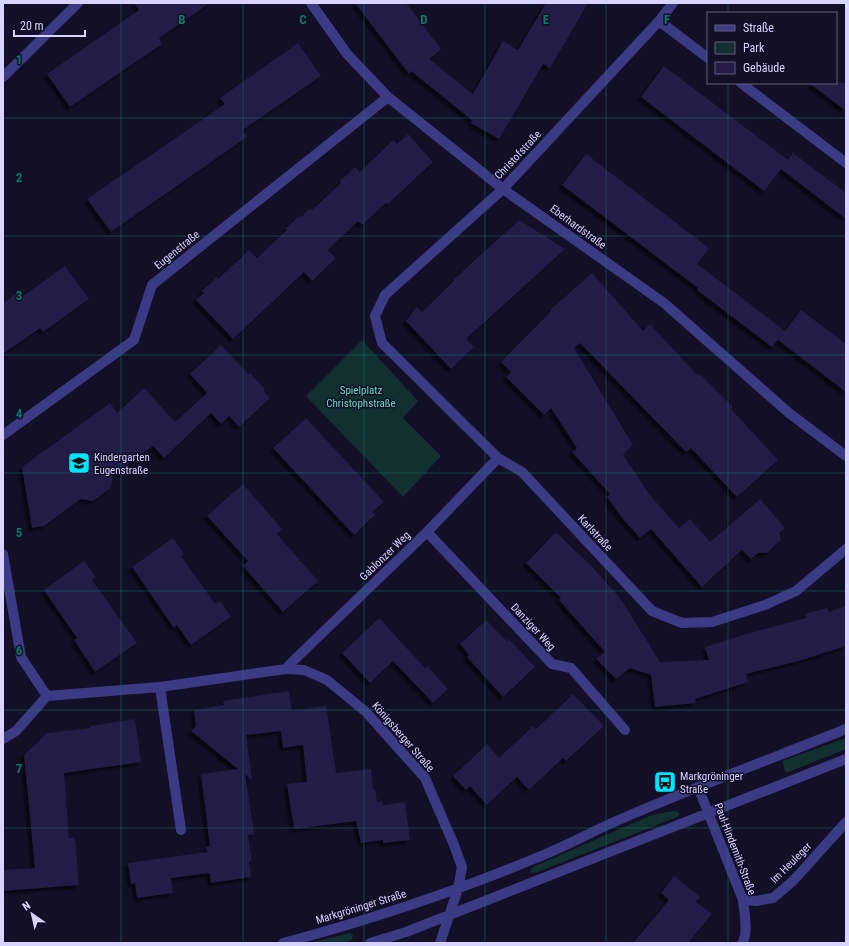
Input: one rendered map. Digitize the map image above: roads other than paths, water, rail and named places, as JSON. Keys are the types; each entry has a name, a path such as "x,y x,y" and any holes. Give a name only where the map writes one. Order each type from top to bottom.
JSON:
{"street":[{"path":"3,77 78,3"},
{"name":"Eberhardstraße","path":"311,3 347,54 388,97 503,188 664,303 789,413 846,456"},
{"name":"Christofstraße","path":"374,316 385,295 503,188 659,21 673,3"},
{"path":"659,21 707,57"},
{"path":"742,84 846,163"},
{"name":"Eugenstraße","path":"3,435 134,340 152,285 388,97"},
{"name":"Karlstraße","path":"374,316 382,343 498,458 522,472 652,611 682,623 712,622 765,605 796,592 846,549"},
{"name":"Gablonzer Weg","path":"286,669 427,532 498,458"},
{"name":"Danziger Weg","path":"427,532 552,664 571,668 625,730"},
{"path":"3,554 21,657 47,696 16,731 3,739"},
{"name":"Königsberger Straße","path":"47,696 160,687 286,669 304,670 327,680 366,712 425,778 462,867 458,889 449,915"},
{"path":"160,687 181,830"},
{"name":"Markgröninger Straße","path":"283,943 362,920 458,889 537,858 619,820 698,787 846,729"},
{"path":"370,943 406,932 846,760"},
{"name":"Paul-Hindemith-Straße","path":"698,787 743,900 745,920 744,940 742,943"},
{"name":"Im Heuleger","path":"743,900 756,901 773,898 793,881 846,822"},
{"path":"440,943 449,915"}],"place":[{"name":"Kindergarten Eugenstraße","path":"79,463"},
{"name":"Markgröninger Straße","path":"665,782"}],"park label":[{"name":"Spielplatz Christophstraße","path":"361,396"}]}
